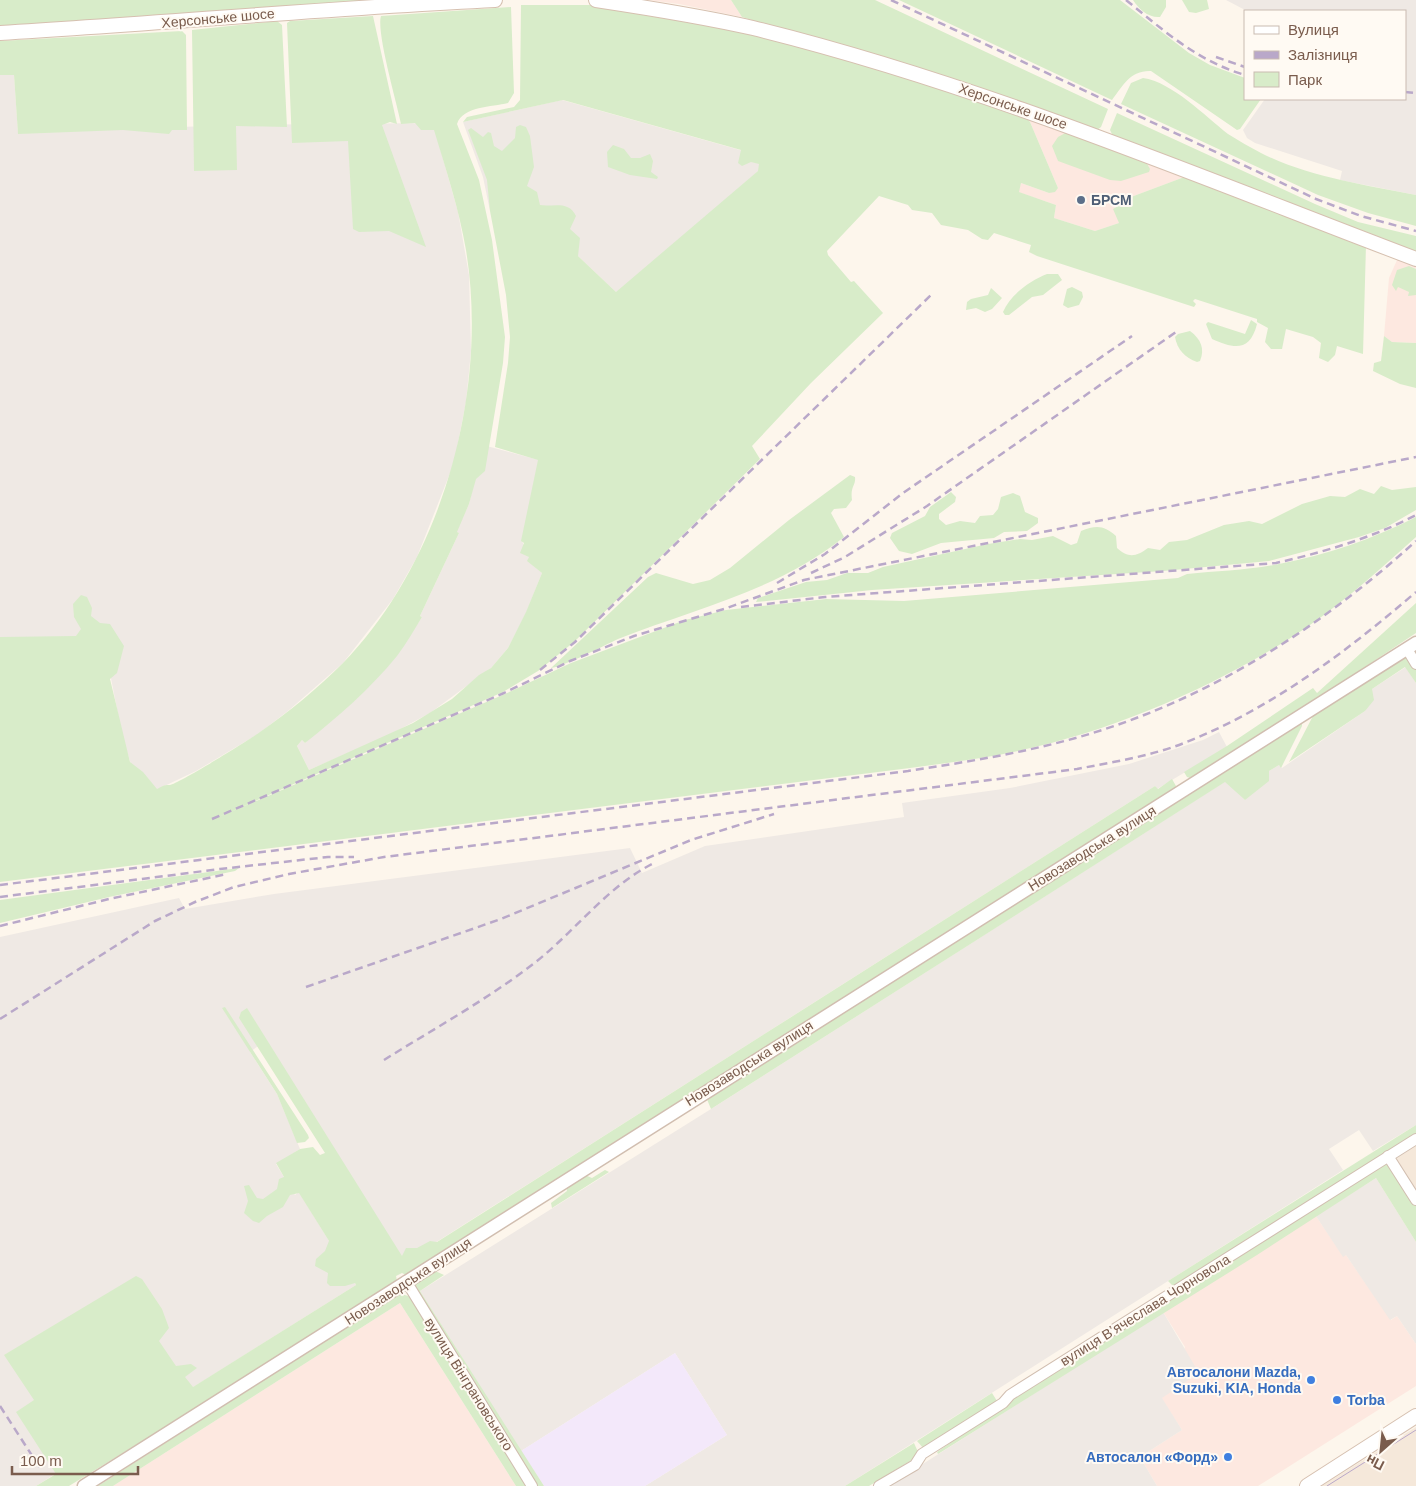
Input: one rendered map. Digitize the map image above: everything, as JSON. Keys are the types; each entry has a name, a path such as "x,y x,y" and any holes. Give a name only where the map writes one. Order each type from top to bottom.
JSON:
{"main road":[{"name":"Херсонське шосе","path":"0,33 189,21 356,7 495,0"},
{"name":"Херсонське шосе","path":"596,0 678,12 752,28 888,65 1040,114 1416,259"},
{"path":"1307,1486 1416,1416"}],"street":[{"path":"1411,646 1416,664"},
{"name":"Новозаводська вулиця","path":"84,1486 1411,646"},
{"name":"вулиця Вʼячеслава Чорновола","path":"879,1486 915,1465 922,1454 1003,1403 1010,1395 1416,1139"},
{"path":"1388,1156 1416,1200"},
{"name":"вулиця Вінграновського","path":"406,1281 532,1486"}],"shaded area":[{"path":"648,0 731,0 742,17 679,4"},
{"path":"1226,0 1416,0 1416,195 1340,180 1342,171 1255,143 1247,138 1243,130 1264,100 1406,100 1406,10 1245,10"},
{"path":"0,75 14,75 18,133 234,125 433,123 458,212 469,275 471,351 466,402 454,463 417,557 393,599 343,663 288,711 258,734 196,771 156,790 133,771 122,735 103,637 0,647"},
{"path":"562,100 772,159 619,295 578,256 563,234 564,206 490,211 483,177 463,122"},
{"path":"1024,115 1187,176 1123,200 1123,202 1115,206 1119,223 1095,231 1054,218 1056,205 1018,192 1021,183 1049,193 1058,188 1030,122"},
{"path":"1398,258 1416,265 1416,343 1392,342 1384,336 1389,278"},
{"path":"483,445 539,460 522,541 529,557 528,561 542,573 526,613 508,648 491,668 430,713 389,735 309,770 297,746 302,740 305,743 397,655 422,617 420,616 459,533 456,532 469,504"},
{"path":"1406,667 1416,683 1416,1125 1373,1151 1359,1130 1329,1149 1343,1170 845,1486 645,1486 727,1435 675,1353 521,1451 420,1291 719,1104 1226,781 1245,800 1269,771 1279,765 1282,768 1365,711 1372,689"},
{"path":"1219,732 1227,747 1157,789 1155,786 405,1262 265,1041 250,1052 277,1094 300,1149 276,1164 295,1195 299,1192 356,1285 36,1486 0,1486 0,937 179,898 185,909 274,894 630,848 642,873 705,846 904,817 902,803 1010,788 1129,764 1203,740"},
{"path":"1416,1144 1416,1193 1396,1160 1398,1156"},
{"path":"1376,1178 1416,1242 1416,1344 1397,1316 1390,1320 1346,1255 1343,1257 1316,1216"},
{"path":"1316,1216 1343,1256 1346,1255 1391,1320 1397,1316 1416,1344 1416,1386 1258,1486 1157,1486 1140,1457 1182,1430 1161,1398 1185,1347 1163,1312"},
{"path":"400,1303 516,1486 113,1486"},
{"path":"1163,1312 1199,1373 1162,1398 1182,1430 1140,1457 1157,1486 888,1486"},
{"path":"675,1353 727,1435 645,1486 544,1486 521,1451"},
{"path":"1416,1427 1416,1486 1322,1486"}],"green space":[{"path":"0,0 432,0 0,26"},
{"path":"731,0 875,0 1108,109 1101,127 1097,130 1021,102 742,17"},
{"path":"899,0 1120,0 1189,53 1210,65 1244,78 1244,100 1260,100 1240,129 1237,130 1151,71 1144,71 1133,76 1124,84 1112,100"},
{"path":"1133,0 1166,0 1166,7 1160,17 1156,17 1144,12"},
{"path":"1182,0 1207,0 1209,9 1196,13 1189,12"},
{"path":"521,5 593,5 751,33 888,71 1024,115 1030,122 1058,188 1055,192 1049,193 1021,183 1019,192 1056,205 1054,218 1095,231 1119,223 1113,209 1123,203 1123,200 1187,176 1366,245 1363,354 1337,346 1335,355 1328,362 1319,358 1321,343 1313,337 1286,329 1282,349 1271,349 1265,342 1268,328 1257,322 1257,319 1195,299 1193,301 1196,304 1194,307 1037,256 1029,252 1031,245 994,233 988,240 982,239 968,230 941,225 932,213 912,210 908,205 879,196 827,251 828,255 851,282 854,281 883,313 811,383 752,446 760,459 574,642 538,671 503,692 212,820 505,694 571,663 685,620 726,610 826,599 904,601 1178,578 1187,574 1256,568 1332,551 1366,539 1416,517 1416,537 1323,616 1257,658 1192,692 1158,707 1089,732 1018,751 910,768 0,882 0,637 76,636 81,629 74,617 73,604 81,595 87,597 92,608 91,616 100,623 110,624 124,646 117,673 110,679 130,762 143,772 157,789 176,783 254,736 313,691 343,663 378,621 408,575 432,524 451,470 464,415 471,359 471,304 466,250 452,190 434,130 421,130 415,123 401,124 381,37 381,16 511,7 514,93 508,103 472,110 460,118 457,124 479,180 492,240 505,337 503,363 485,471 476,479 469,504 457,532 459,533 420,616 422,617 397,656 376,680 330,723 305,743 302,740 297,746 309,770 413,723 452,699 479,675 491,668 508,648 526,612 542,573 527,561 529,557 520,553 524,543 521,541 538,460 495,447 508,363 510,337 506,295 490,211 487,180 468,130 471,128 483,137 488,132 491,133 494,146 502,151 515,138 516,127 520,125 526,127 530,136 534,167 527,186 537,192 540,205 560,205 573,211 576,216 570,229 580,238 578,256 616,292 758,171 759,164 751,162 742,166 738,163 741,150 563,100 463,122 467,117 514,107 520,100"},
{"path":"373,16 397,124 390,122 382,125 426,247 389,231 359,232 353,229 348,141 292,143 287,23 290,21"},
{"path":"277,21 282,25 287,127 236,126 237,170 194,171 192,30"},
{"path":"182,31 186,35 187,130 172,130 169,134 123,130 18,134 14,75 0,75 0,41"},
{"path":"1143,78 1154,81 1177,93 1228,134 1279,161 1317,174 1357,184 1416,195 1416,226 1368,213 1318,195 1121,104 1131,83"},
{"path":"1117,113 1358,222 1416,236 1416,252 1113,136 1110,130"},
{"path":"1069,131 1145,160 1150,169 1149,172 1121,181 1110,180 1058,161 1052,146 1058,137"},
{"path":"613,145 624,149 631,158 640,158 650,154 653,161 651,172 658,177 657,179 630,175 608,167 607,152"},
{"path":"1409,266 1416,269 1416,295 1408,296 1409,292 1398,287 1396,291 1392,285 1397,270"},
{"path":"1047,274 1058,274 1062,280 1043,295 1032,297 1009,315 1005,315 1003,312 1006,306 1016,294 1034,280"},
{"path":"1072,287 1082,292 1083,297 1079,305 1068,308 1063,305 1067,289"},
{"path":"991,288 1002,298 992,309 985,312 976,308 966,310 967,302 971,299 988,295"},
{"path":"1251,320 1257,324 1254,333 1250,340 1240,346 1227,345 1212,339 1206,324 1208,322 1245,334"},
{"path":"1190,331 1197,337 1202,348 1200,361 1197,362 1182,352 1175,337 1178,334"},
{"path":"1384,336 1392,342 1416,343 1416,388 1400,384 1373,371 1374,363 1381,361"},
{"path":"850,475 855,477 852,500 846,508 834,509 831,513 844,537 818,556 764,585 618,639 574,660 551,668 648,577 656,573 693,584 710,580 730,568 789,520"},
{"path":"1381,486 1392,490 1416,487 1416,510 1385,528 1359,537 1269,561 1163,571 872,590 756,602 758,598 806,582 827,580 847,573 868,573 883,567 988,544 1053,536 1071,545 1077,543 1081,531 1096,527 1112,532 1116,536 1117,548 1125,554 1133,555 1148,548 1160,550 1169,542 1187,540 1224,525 1249,521 1262,524 1302,504 1330,496 1345,497 1360,489 1374,494"},
{"path":"951,492 956,497 955,502 939,514 939,519 946,525 960,521 975,523 980,516 993,515 998,509 1001,497 1013,493 1020,496 1025,512 1038,518 1038,523 1027,531 1004,532 994,538 941,543 912,554 899,551 890,538 892,533 925,516 930,507"},
{"path":"1416,603 1416,633 1320,697 1190,778 1187,777 1184,772 1227,746 1313,688 1317,693"},
{"path":"1407,657 1416,667 1416,683 1405,667 1372,689 1374,700 1365,711 1289,762 1314,714"},
{"path":"1302,723 1281,768 1279,765 1269,771 1269,781 1245,800 1225,782 711,1109 706,1097"},
{"path":"1172,779 1176,786 1175,788 410,1273 406,1275 402,1273 396,1276 397,1281 390,1289 69,1486 36,1486 56,1474 16,1412 34,1400 4,1355 136,1276 142,1279 162,1309 169,1328 159,1341 176,1366 191,1364 197,1368 185,1377 193,1387 356,1285 355,1283 345,1286 330,1286 327,1283 328,1273 315,1266 316,1259 325,1251 329,1241 299,1193 290,1195 283,1207 259,1223 253,1221 244,1213 248,1201 244,1186 249,1185 257,1198 263,1199 277,1189 279,1179 284,1177 276,1163 300,1149 313,1147 320,1155 325,1153 239,1018 241,1012 247,1008 402,1256 406,1248 417,1248 430,1241 437,1242 1155,786 1158,789"},
{"path":"239,868 235,871 109,897 0,923 0,900"},
{"path":"225,1007 308,1135 309,1138 305,1142 297,1143 277,1094 222,1008"},
{"path":"1416,1125 1416,1135 1173,1286 1168,1281"},
{"path":"1385,1164 1392,1168 1416,1206 1416,1242 1376,1178 1257,1255 938,1454 937,1452 1009,1402"},
{"path":"605,1170 609,1172 552,1208 551,1203 567,1191 566,1185 585,1175 592,1178"},
{"path":"433,1270 444,1275 420,1291 544,1486 537,1486 413,1284"},
{"path":"402,1294 411,1297 528,1486 516,1486 400,1303 113,1486 98,1486 397,1295"},
{"path":"992,1393 997,1401 924,1449 917,1441"},
{"path":"914,1443 918,1452 915,1458 869,1486 845,1486"}],"tram line":[{"path":"1327,1486 1416,1430"}],"railway":[{"path":"891,0 1316,199 1361,216 1416,231"},
{"path":"1126,0 1181,44 1211,62 1244,75"},
{"path":"1216,57 1244,67"},
{"path":"1406,92 1416,93"},
{"path":"540,670 575,642 931,295"},
{"path":"811,573 845,557 927,506 1176,332"},
{"path":"777,583 825,554 903,493 1132,336"},
{"path":"212,819 504,693 570,661 634,636 724,609 804,580 1416,457"},
{"path":"741,607 825,597 1276,563 1348,544 1416,515"},
{"path":"0,885 908,771 994,757 1058,743 1126,722 1172,704 1259,658 1340,604 1416,541"},
{"path":"0,1019 155,921 195,902 234,887 289,874 384,857 1077,769 1158,752 1216,729 1247,714 1277,696 1335,657 1416,592"},
{"path":"306,987 501,919 691,840 774,814"},
{"path":"0,897 220,869 328,857 354,857"},
{"path":"384,1060 519,975 552,949 607,896 637,873 654,863"},
{"path":"0,926 109,899 227,874"},
{"path":"0,1406 40,1468"}],"place":[{"name":"БРСМ","path":"1081,200"},
{"name":"Автосалони Mazda, Suzuki, KIA, Honda","path":"1311,1380"},
{"name":"Torba","path":"1337,1400"},
{"name":"Автосалон «Форд»","path":"1228,1457"}]}
